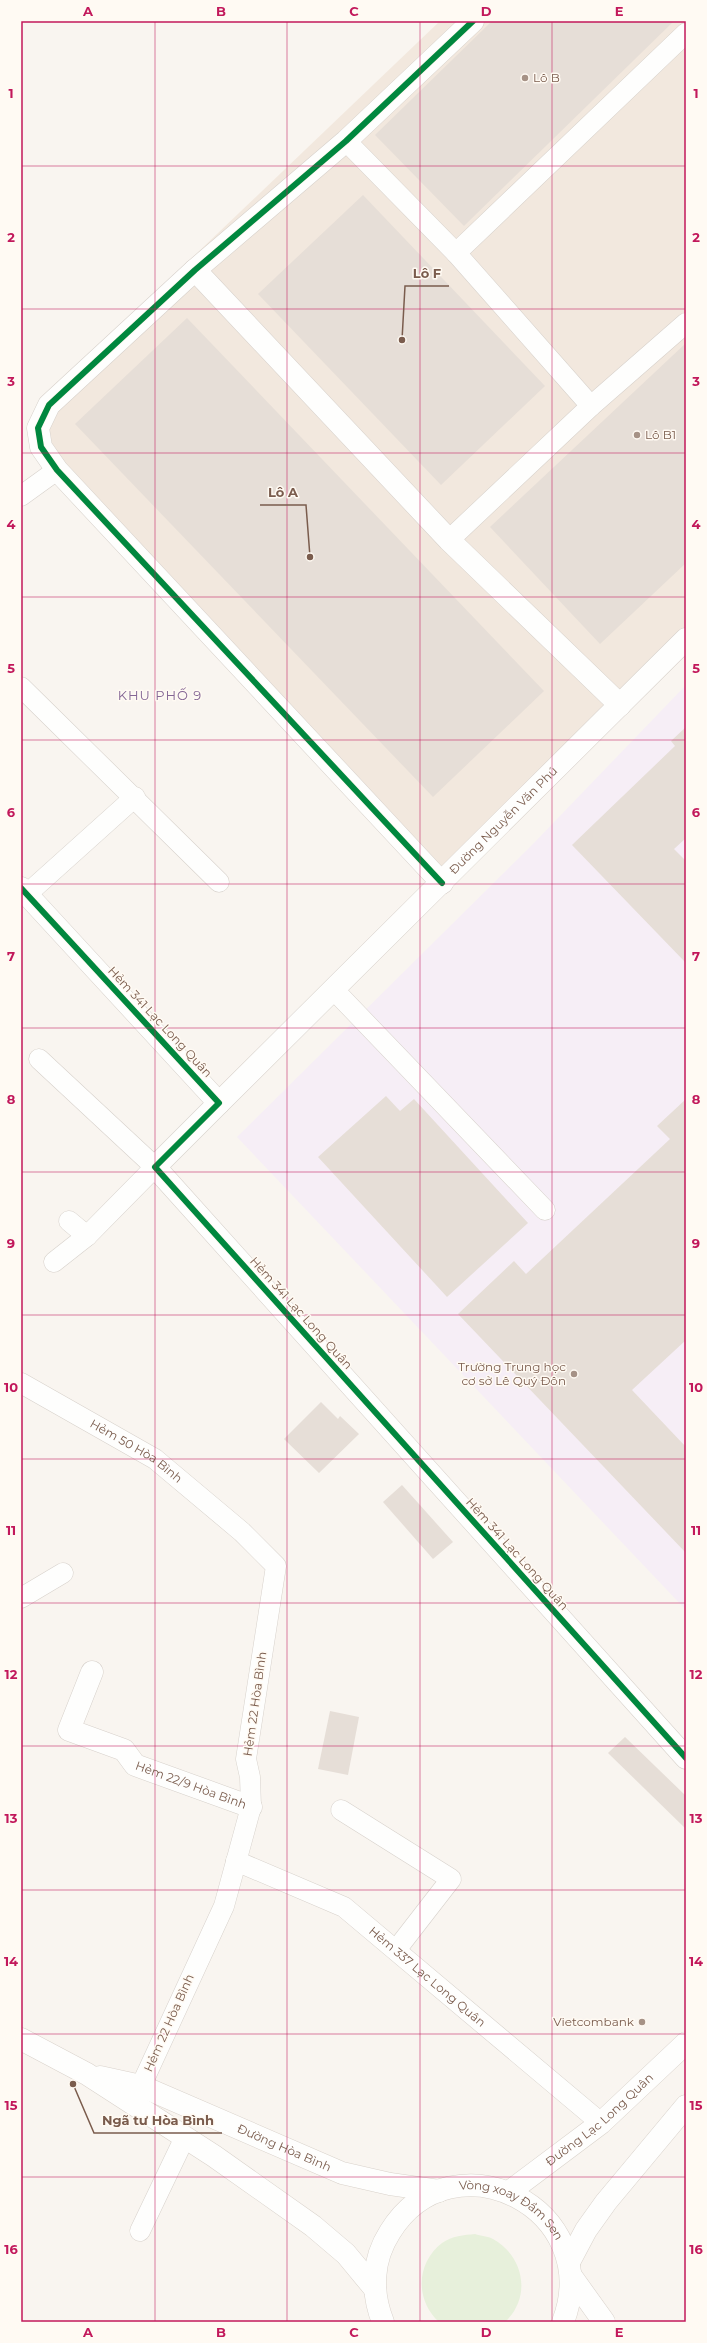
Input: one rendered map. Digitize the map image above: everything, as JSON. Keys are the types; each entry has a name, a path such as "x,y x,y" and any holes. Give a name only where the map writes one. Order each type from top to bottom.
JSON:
{"street":[{"path":"442,883 57,470 41,447 38,428 49,405 195,270 346,141 473,21"},
{"path":"195,270 449,540 620,705"},
{"name":"Đường Nguyễn Văn Phú","path":"219,1104 686,639"},
{"name":"Hẻm 341 Lạc Long Quân","path":"24,891 219,1104"},
{"path":"155,1167 219,1104"},
{"name":"Hẻm 341 Lạc Long Quân","path":"155,1167 686,1758"},
{"name":"Hẻm 22/9 Hòa Bình","path":"92,1672 68,1730 124,1750 135,1766 251,1807"},
{"name":"Đường Hòa Bình","path":"21,2039 87,2074 185,2137 313,2226 346,2254 375,2289"},
{"name":"Đường Lạc Long Quân","path":"509,2192 601,2122 686,2043"},
{"name":"Đường Hòa Bình","path":"87,2074 141,2086 342,2173 390,2184 440,2191"},
{"path":"604,2322 570,2269 586,2230 606,2202 686,2106"},
{"name":"Vòng xoay Đầm Sen","path":"383,2322 378,2308 375,2289 375,2270 383,2244 397,2220 418,2202 440,2191 462,2186 486,2186 509,2192 530,2203 547,2219 561,2239 570,2269 571,2291 563,2322"}],"lane":[{"path":"456,253 686,33"},
{"path":"346,141 456,253 591,406"},
{"path":"449,540 591,406 686,323"},
{"path":"21,496 57,470"},
{"path":"21,686 135,797 219,882"},
{"path":"24,891 135,797"},
{"path":"334,990 545,1210"},
{"path":"40,1059 155,1167 86,1236 54,1262"},
{"path":"69,1220 86,1236"},
{"name":"Hẻm 50 Hòa Bình","path":"21,1383 156,1459 242,1532"},
{"name":"Hẻm 22 Hòa Bình","path":"141,2086 224,1906 251,1807 250,1777 246,1759 276,1566 242,1532"},
{"path":"21,1598 63,1573"},
{"path":"341,1810 451,1879 396,1950"},
{"name":"Hẻm 337 Lạc Long Quân","path":"236,1861 344,1906 601,2122"},
{"path":"140,2232 185,2137"}],"shaded area":[{"path":"440,21 686,21 686,627 442,868 60,460 45,433 61,383"},
{"name":"Trường Trung học cơ sở Lê Quý Đôn","path":"686,685 686,1610 237,1137 533,844"}],"green space":[{"path":"475,2234 493,2239 504,2246 512,2256 518,2266 521,2278 519,2301 514,2312 505,2322 439,2322 431,2313 423,2293 423,2271 427,2261 433,2251 442,2243 458,2236"}],"building":[{"name":"Lô B","path":"492,21 674,21 464,226 375,135"},
{"path":"363,195 545,386 441,485 258,294"},
{"path":"187,318 544,691 433,797 75,424"},
{"name":"Lô B1","path":"686,343 686,563 600,644 490,527"},
{"path":"686,727 686,838 674,849 686,861 686,963 572,845 675,746 671,741"},
{"path":"386,1096 400,1111 414,1099 528,1223 447,1297 318,1157"},
{"path":"686,1099 686,1340 632,1390 686,1447 686,1553 458,1314 514,1261 526,1274 670,1139 657,1126"},
{"path":"321,1402 338,1419 340,1416 359,1434 319,1473 284,1439"},
{"path":"402,1485 453,1542 433,1559 383,1502"},
{"path":"330,1711 359,1717 348,1775 318,1769"},
{"path":"625,1737 686,1796 685,1828 608,1753"}],"cycle path":[{"path":"442,883 57,470 41,447 38,428 49,405 195,270 346,141 473,21"},
{"path":"21,888 219,1103 155,1167 686,1758"}],"place":[{"name":"Lô B","path":"525,78"},
{"name":"Lô F","path":"402,340"},
{"name":"Lô B1","path":"637,435"},
{"name":"Lô A","path":"310,557"},
{"name":"Trường Trung học cơ sở Lê Quý Đôn","path":"574,1374"},
{"name":"Vietcombank","path":"642,2022"},
{"name":"Ngã tư Hòa Bình","path":"73,2084"}],"district":[{"name":"KHU PHỐ 9","path":"160,695"}]}
